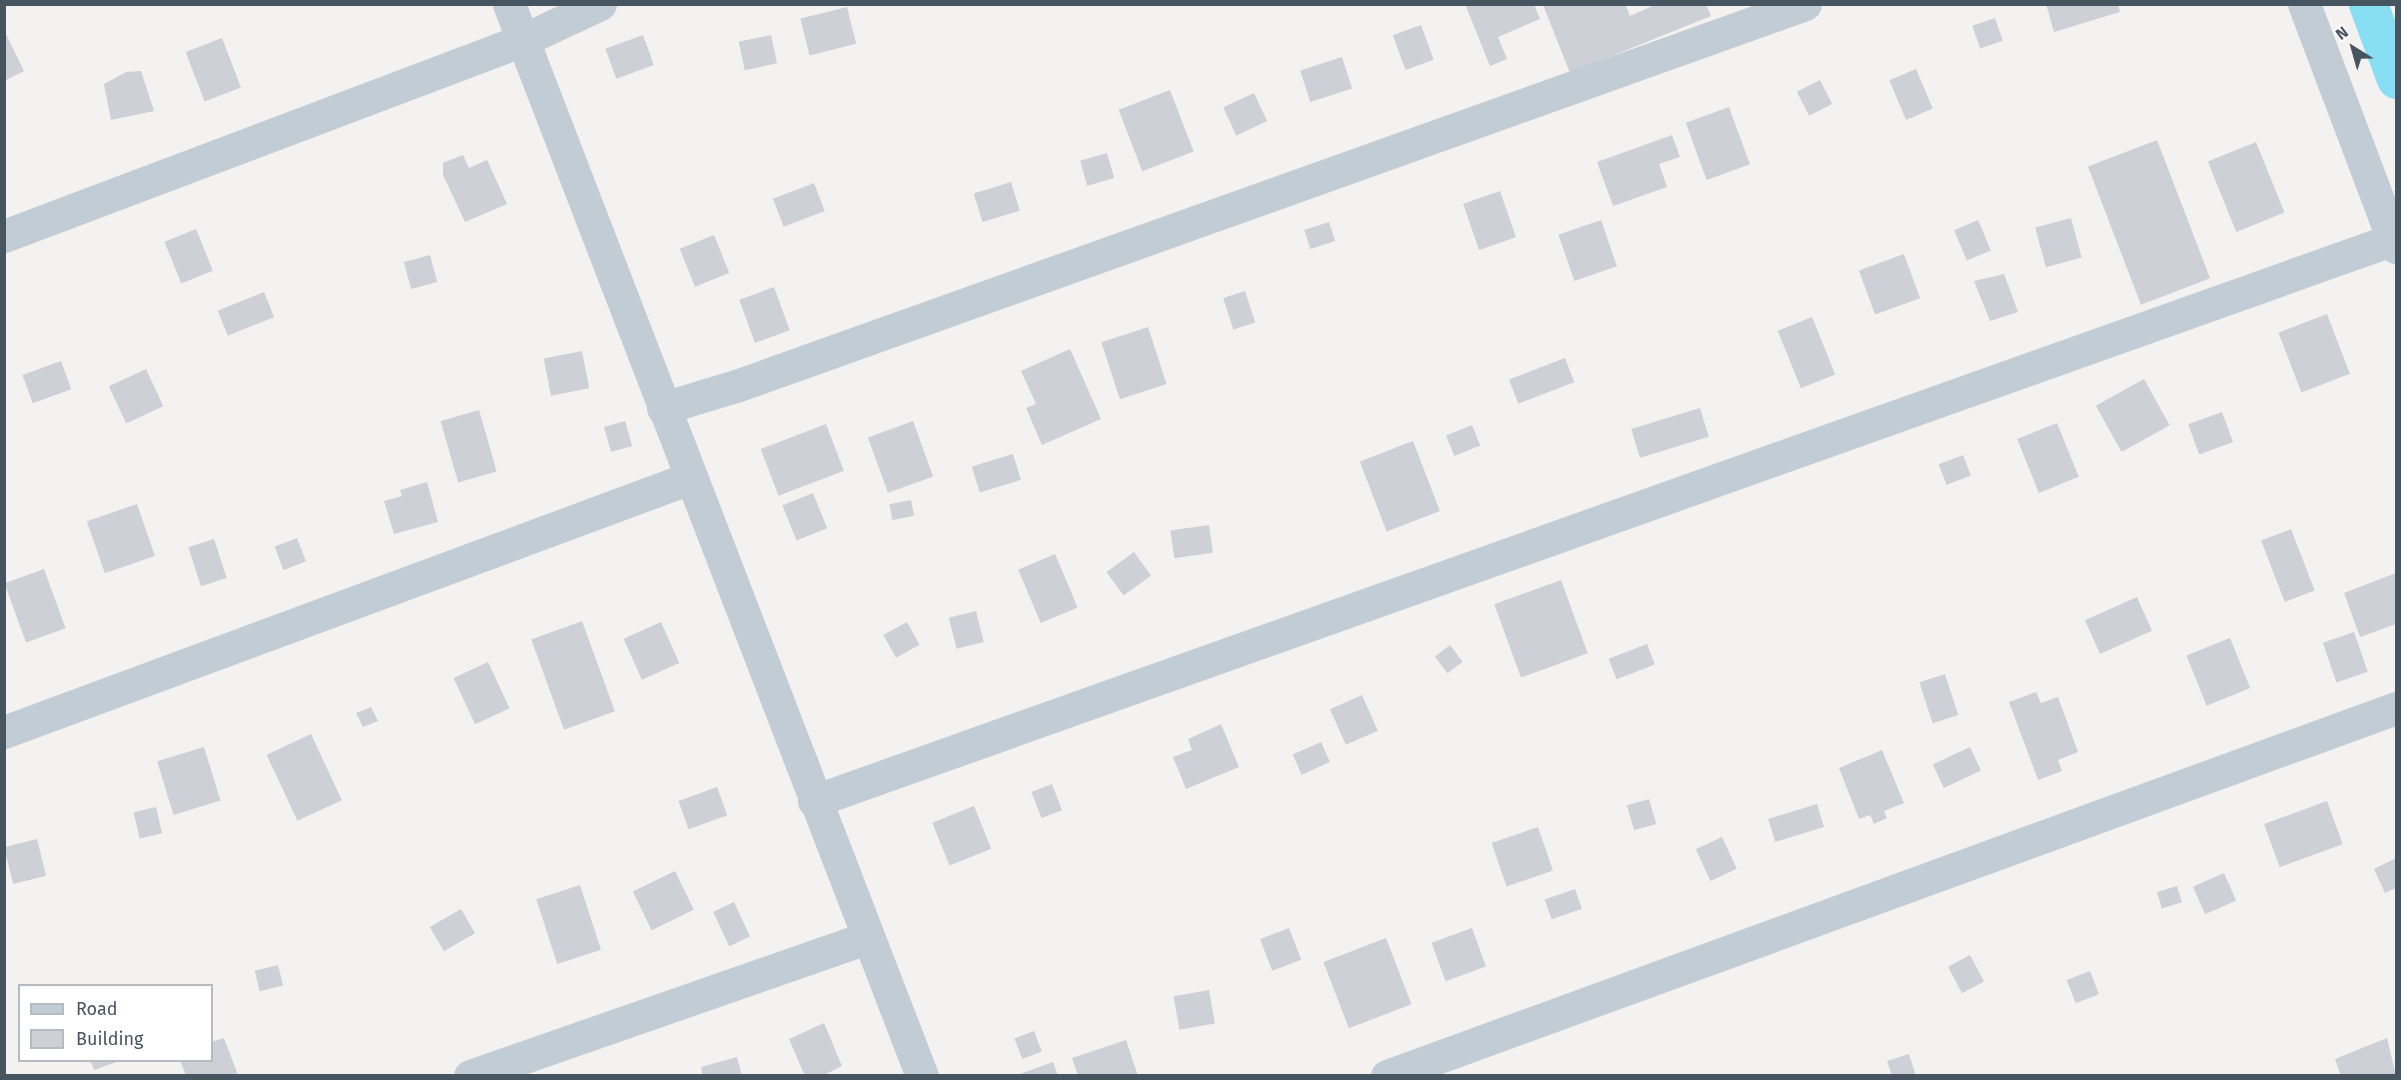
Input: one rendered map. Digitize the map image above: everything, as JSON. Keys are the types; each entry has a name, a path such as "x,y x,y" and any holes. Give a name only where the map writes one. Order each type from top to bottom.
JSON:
{"street":[{"path":"509,4 866,938 922,1076"},
{"path":"4,236 523,40 600,4"},
{"path":"663,408 736,386 1805,4"},
{"path":"814,801 2395,243 2304,4"},
{"path":"4,732 690,478"},
{"path":"1387,1076 2397,708"},
{"path":"470,1076 866,938"}],"building":[{"path":"1465,4 1534,4 1540,19 1498,37 1507,59 1490,66"},
{"path":"1625,4 1630,16 1657,4 1706,4 1711,16 1570,73 1543,5"},
{"path":"2046,4 2118,4 2120,12 2054,32"},
{"path":"847,7 856,44 810,55 800,19"},
{"path":"1995,18 2003,41 1980,49 1972,26"},
{"path":"1421,25 1434,60 1405,70 1393,35"},
{"path":"4,30 24,71 4,81"},
{"path":"643,35 654,65 616,79 605,49"},
{"path":"771,35 777,63 745,70 739,42"},
{"path":"222,38 241,87 205,101 186,52"},
{"path":"1342,57 1352,88 1310,102 1300,71"},
{"path":"1916,69 1933,109 1906,120 1889,80"},
{"path":"141,71 154,111 111,120 104,84 126,72"},
{"path":"1820,80 1832,104 1809,116 1797,92"},
{"path":"1170,90 1194,152 1142,171 1119,110"},
{"path":"1254,93 1267,121 1236,135 1223,107"},
{"path":"1729,107 1750,164 1707,180 1686,123"},
{"path":"1672,135 1680,157 1659,164 1667,187 1613,206 1597,162"},
{"path":"2157,140 2210,278 2141,305 2088,167"},
{"path":"2256,142 2284,212 2236,232 2208,161"},
{"path":"1107,153 1114,178 1087,186 1080,161"},
{"path":"463,155 469,168 487,160 507,204 465,222 443,175 443,163"},
{"path":"1011,182 1020,211 982,222 974,193"},
{"path":"814,183 825,211 784,227 773,199"},
{"path":"1500,191 1516,237 1479,250 1463,204"},
{"path":"2071,218 2082,258 2046,267 2035,228"},
{"path":"1601,220 1617,266 1574,281 1558,235"},
{"path":"1978,220 1991,250 1967,261 1954,230"},
{"path":"1329,222 1335,241 1310,249 1304,230"},
{"path":"196,229 213,271 181,283 164,242"},
{"path":"714,235 729,273 695,287 680,249"},
{"path":"1904,254 1920,298 1875,315 1859,270"},
{"path":"430,255 437,282 411,289 404,262"},
{"path":"2004,274 2018,312 1990,321 1974,281"},
{"path":"774,287 790,330 755,343 739,300"},
{"path":"1245,291 1255,322 1233,329 1223,298"},
{"path":"264,292 274,317 228,336 218,311"},
{"path":"2327,314 2350,374 2301,392 2278,333"},
{"path":"1812,317 1835,374 1801,388 1778,331"},
{"path":"1148,327 1167,384 1120,399 1101,342"},
{"path":"1070,349 1101,419 1042,445 1026,408 1036,404 1021,371"},
{"path":"582,351 589,388 551,396 544,358"},
{"path":"1565,358 1574,382 1518,404 1509,380"},
{"path":"61,361 71,389 33,403 22,375"},
{"path":"146,369 163,406 126,423 109,386"},
{"path":"2144,379 2170,425 2122,452 2096,406"},
{"path":"1700,408 1709,437 1640,458 1631,429"},
{"path":"479,410 497,472 458,483 441,421"},
{"path":"2222,412 2233,442 2199,454 2188,424"},
{"path":"625,421 632,446 611,452 604,427"},
{"path":"913,421 933,476 888,493 868,437"},
{"path":"2057,423 2079,477 2039,493 2017,439"},
{"path":"826,424 844,471 779,496 761,449"},
{"path":"1472,425 1480,445 1454,456 1446,435"},
{"path":"1413,441 1440,511 1387,531 1360,461"},
{"path":"1013,454 1021,480 980,492 972,467"},
{"path":"1963,455 1971,476 1947,485 1939,464"},
{"path":"427,482 438,522 394,534 384,501 402,496 400,490"},
{"path":"813,493 827,528 797,541 782,505"},
{"path":"911,500 914,516 892,520 889,504"},
{"path":"137,504 155,556 105,573 87,521"},
{"path":"1209,525 1213,553 1174,558 1170,530"},
{"path":"2291,529 2315,591 2285,602 2261,540"},
{"path":"297,538 306,561 284,570 275,547"},
{"path":"214,539 227,578 201,586 188,547"},
{"path":"1134,552 1151,575 1124,595 1106,572"},
{"path":"1055,554 1078,607 1041,623 1018,570"},
{"path":"44,569 66,628 26,643 5,583"},
{"path":"2396,573 2396,624 2360,637 2344,593"},
{"path":"1561,580 1588,653 1521,678 1494,604"},
{"path":"2137,597 2152,631 2100,654 2085,620"},
{"path":"976,611 984,642 957,649 949,618"},
{"path":"582,621 615,711 564,730 531,639"},
{"path":"661,622 679,663 642,680 624,639"},
{"path":"907,622 920,645 896,658 883,635"},
{"path":"2354,632 2368,672 2336,682 2323,643"},
{"path":"2230,638 2250,688 2207,706 2186,656"},
{"path":"1647,644 1655,665 1617,679 1609,659"},
{"path":"1450,645 1463,662 1447,673 1435,656"},
{"path":"488,662 510,708 475,724 454,678"},
{"path":"1945,674 1958,715 1933,723 1919,682"},
{"path":"2036,692 2041,703 2058,697 2078,752 2058,760 2062,771 2038,780 2009,702"},
{"path":"1362,695 1378,731 1346,745 1330,709"},
{"path":"371,707 378,721 363,727 356,713"},
{"path":"1221,724 1239,767 1186,789 1173,757 1192,750 1188,739"},
{"path":"311,734 342,800 297,821 267,755"},
{"path":"1321,742 1330,762 1302,775 1293,755"},
{"path":"204,747 220,801 174,815 157,761"},
{"path":"1970,747 1981,771 1944,788 1933,764"},
{"path":"1882,750 1904,803 1884,811 1887,818 1874,824 1870,815 1859,819 1839,768"},
{"path":"1052,784 1062,810 1041,818 1031,792"},
{"path":"717,787 727,815 689,829 678,801"},
{"path":"1649,799 1656,824 1634,830 1627,805"},
{"path":"2327,801 2343,844 2280,867 2264,824"},
{"path":"1817,804 1824,827 1775,842 1768,819"},
{"path":"974,806 991,849 950,866 932,823"},
{"path":"156,807 162,833 140,838 134,812"},
{"path":"1538,827 1553,870 1507,886 1492,843"},
{"path":"1722,837 1737,869 1711,881 1696,849"},
{"path":"37,839 46,876 13,884 4,847"},
{"path":"2396,858 2396,888 2385,893 2374,869"},
{"path":"675,871 694,910 652,930 633,892"},
{"path":"2224,873 2236,900 2205,914 2193,887"},
{"path":"580,885 601,950 557,964 536,899"},
{"path":"2177,886 2182,902 2162,908 2157,892"},
{"path":"1575,889 1582,909 1552,919 1545,899"},
{"path":"734,902 750,936 729,946 713,912"},
{"path":"461,909 475,933 444,951 430,927"},
{"path":"1289,928 1301,960 1272,971 1260,939"},
{"path":"1472,928 1486,967 1446,981 1432,943"},
{"path":"1386,938 1411,1004 1349,1028 1323,962"},
{"path":"1970,955 1984,981 1962,993 1948,967"},
{"path":"278,965 283,985 260,991 255,971"},
{"path":"2090,971 2099,994 2076,1003 2067,980"},
{"path":"1209,990 1215,1023 1179,1030 1174,996"},
{"path":"824,1023 842,1066 822,1076 805,1076 789,1039"},
{"path":"1034,1031 1042,1052 1022,1059 1014,1039"},
{"path":"224,1038 238,1075 186,1076 181,1062 213,1062 213,1042"},
{"path":"2387,1038 2396,1076 2341,1076 2335,1059"},
{"path":"1126,1040 1138,1076 1078,1076 1072,1058"},
{"path":"1909,1054 1916,1076 1892,1076 1887,1061"},
{"path":"737,1057 742,1076 703,1076 701,1067"},
{"path":"91,1062 116,1062 94,1070"},
{"path":"1053,1062 1058,1076 1017,1076 1017,1075"}],"waterway":[{"path":"2368,4 2396,79"}]}
